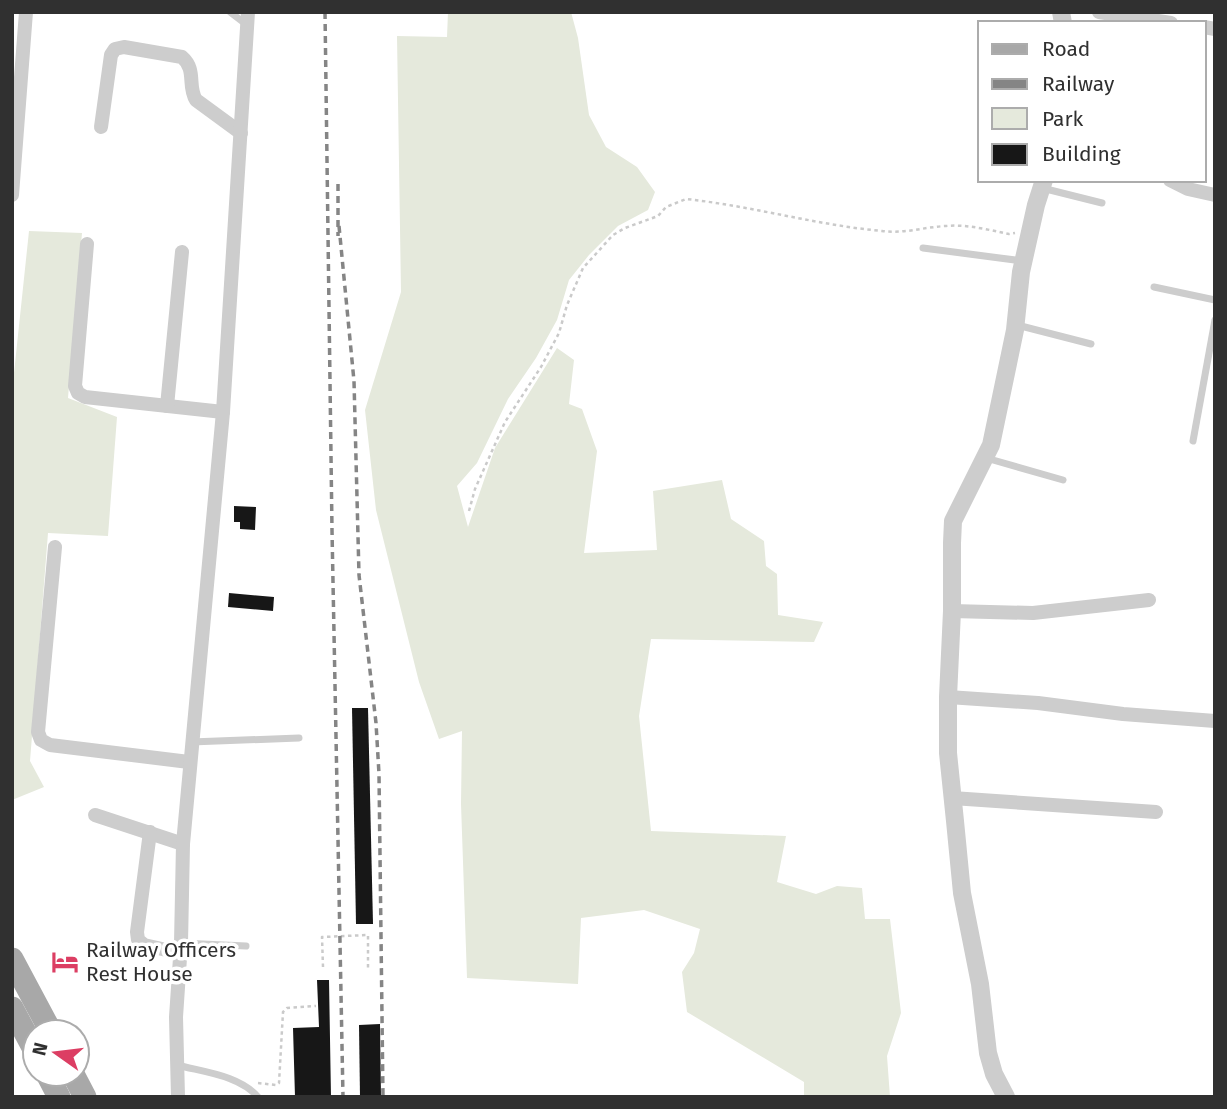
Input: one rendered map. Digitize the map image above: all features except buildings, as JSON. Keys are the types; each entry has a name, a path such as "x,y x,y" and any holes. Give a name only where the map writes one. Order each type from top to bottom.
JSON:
{"main road":[{"path":"12,959 44,1018"},
{"path":"12,1008 21,1025"}],"street":[{"path":"12,195 26,12"},
{"path":"1099,12 1158,21"},
{"path":"178,1097 176,1017 181,948 183,844 223,412 248,19"},
{"path":"102,127 111,55 115,49 124,47 183,57 192,71 192,95 241,133"},
{"path":"1174,182 1188,190 1215,195"},
{"path":"1006,1097 994,1074 988,1054 980,984 962,893 952,798 948,752 948,697 953,521 991,445 1015,324 1024,261 1043,184"},
{"path":"87,244 75,386 78,393 85,397 223,412"},
{"path":"167,406 182,252"},
{"path":"55,547 38,732 41,740 50,745 189,762"},
{"path":"952,611 1033,613 1149,600"},
{"path":"948,697 1215,721"},
{"path":"952,798 1156,812"},
{"path":"95,815 183,844"},
{"path":"150,832 138,940 144,945 181,948"}],"lane":[{"path":"230,12 248,19"},
{"path":"1043,184 1102,203"},
{"path":"923,248 1024,261"},
{"path":"1154,287 1215,300"},
{"path":"1193,441 1215,320"},
{"path":"1015,324 1091,344"},
{"path":"984,457 1063,480"},
{"path":"191,742 299,738"},
{"path":"181,948 246,946"},
{"path":"177,1065 234,1080 258,1097"}],"path":[{"path":"469,511 475,489 505,422 541,367 559,333 567,304 583,268 613,235 657,216 666,207 686,199 839,227 885,232 905,232 950,225 1009,234 1031,229"},
{"path":"323,967 322,937 368,935 368,969"},
{"path":"251,1081 262,1084 279,1083 283,1012 287,1008 316,1006"}],"green space":[{"path":"448,12 571,12 578,38 589,115 606,147 637,167 655,192 648,210 618,226 569,280 557,320 536,358 508,399 477,463 457,486 468,527 495,448 557,348 574,360 569,404 582,409 597,451 584,553 657,550 653,491 722,480 731,519 764,541 766,566 777,574 778,615 823,622 814,642 651,639 639,716 651,831 786,836 777,882 816,894 837,886 862,888 865,919 890,919 901,1013 887,1056 890,1097 804,1097 804,1082 687,1012 682,972 694,953 700,929 644,910 581,918 578,984 467,978 461,804 462,731 439,739 419,682 376,510 365,410 401,292 397,36 447,37"},
{"path":"29,231 82,233 68,398 117,417 108,536 48,533 30,761 44,787 12,800 12,392"}],"railway":[{"path":"325,12 343,1097"},
{"path":"338,184 338,236"},
{"path":"339,226 354,381 359,575 376,723 379,774 383,1097"}],"place":[{"name":"Railway Officers Rest House","path":"65,962"}]}
